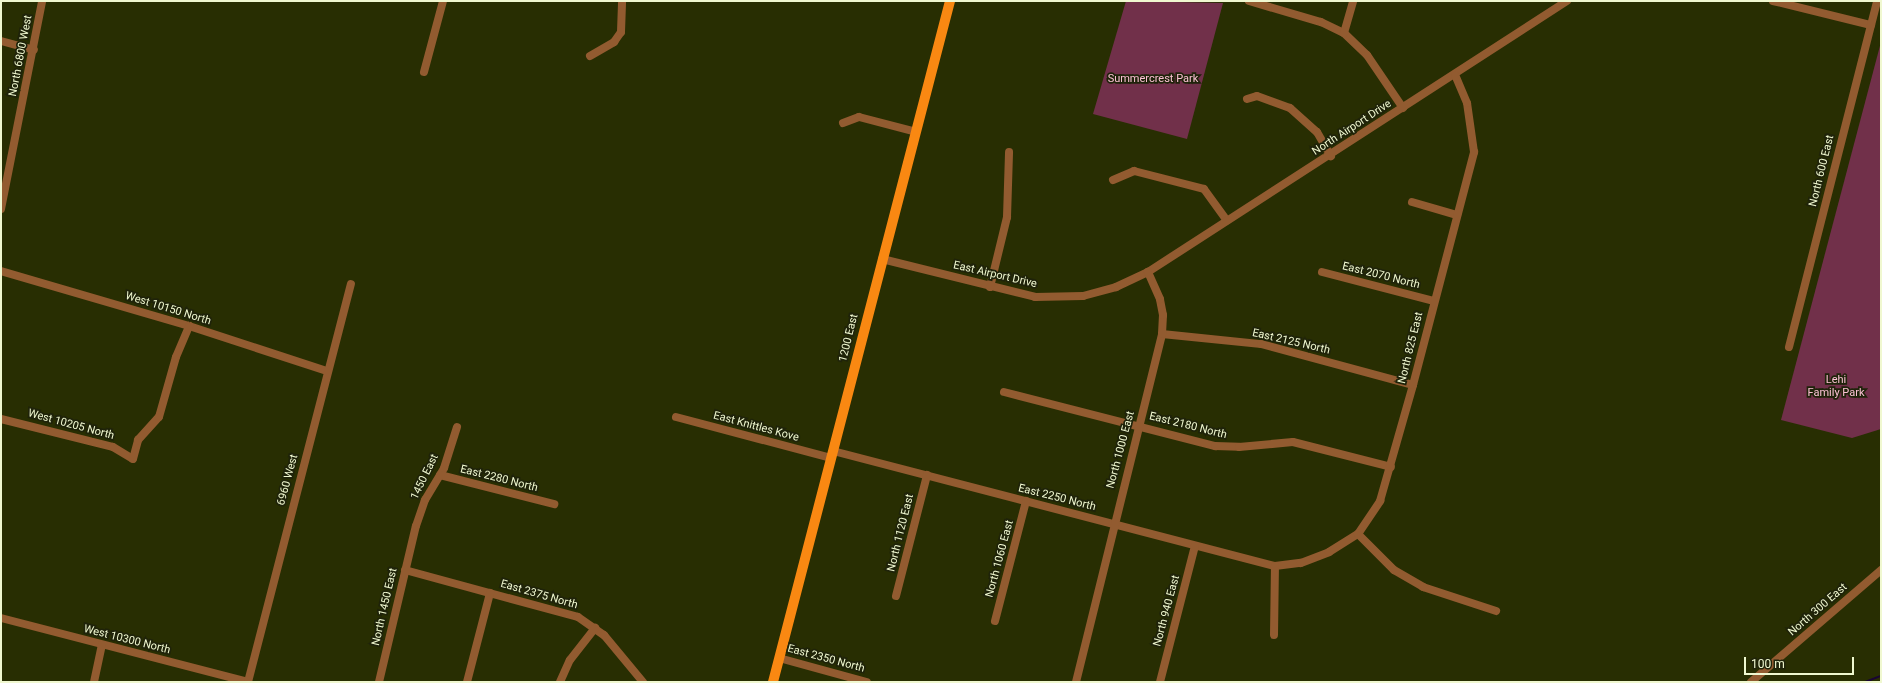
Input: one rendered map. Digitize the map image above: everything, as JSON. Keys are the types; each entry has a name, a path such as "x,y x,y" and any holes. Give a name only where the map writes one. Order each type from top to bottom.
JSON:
{"main road":[{"name":"1200 East","path":"773,682 950,1"}],"street":[{"name":"North 6800 West","path":"1,209 34,50 42,1"},
{"path":"424,72 443,1"},
{"path":"590,56 614,42 621,32 622,1"},
{"path":"1248,1 1321,22 1344,33 1367,55 1403,108"},
{"path":"1344,33 1353,1"},
{"name":"North Airport Drive","path":"1148,272 1330,156 1567,1"},
{"path":"1773,1 1871,25"},
{"name":"North 600 East","path":"1789,347 1877,1"},
{"path":"1,41 34,50"},
{"name":"North 825 East","path":"1275,566 1301,563 1329,552 1358,534 1380,501 1391,467 1474,152 1467,103 1455,75"},
{"path":"1247,99 1258,96 1290,108 1309,123 1330,156"},
{"path":"843,123 860,117 916,132"},
{"path":"990,287 1007,217 1009,152"},
{"path":"1113,180 1134,171 1204,190 1227,221"},
{"path":"1412,202 1457,216"},
{"name":"East Airport Drive","path":"882,259 1035,297 1076,297 1116,287 1148,272"},
{"name":"West 10150 North","path":"1,271 189,326 327,371"},
{"name":"North 1000 East","path":"1076,682 1114,523 1162,334 1163,315 1160,299 1148,272"},
{"name":"East 2070 North","path":"1322,272 1434,301"},
{"name":"6960 West","path":"248,682 327,371 351,284"},
{"name":"West 10205 North","path":"1,419 113,447 133,460 138,440 159,417 176,357 189,326"},
{"name":"East 2125 North","path":"1162,334 1261,344 1413,385"},
{"name":"East 2180 North","path":"1004,392 1222,447 1293,442 1391,467"},
{"name":"East Knittles Kove","path":"676,417 832,454"},
{"name":"1450 East","path":"413,537 420,510 440,475 457,427"},
{"name":"East 2250 North","path":"832,454 927,475 1275,566"},
{"name":"East 2280 North","path":"440,475 554,504"},
{"name":"North 1120 East","path":"896,596 927,475"},
{"name":"North 1060 East","path":"995,622 1026,501"},
{"path":"1358,534 1394,570 1423,587 1496,611"},
{"name":"North 1450 East","path":"379,682 413,537"},
{"name":"North 940 East","path":"1160,682 1195,546"},
{"path":"1274,635 1275,566"},
{"name":"East 2375 North","path":"405,570 578,617 595,628 612,643 643,682"},
{"name":"North 300 East","path":"1751,682 1881,570"},
{"path":"467,682 490,593"},
{"name":"West 10300 North","path":"1,618 248,682"},
{"path":"560,682 570,660 595,628"},
{"path":"94,682 102,645"},
{"name":"East 2350 North","path":"779,658 867,682"}],"green space":[{"name":"Summercrest Park","path":"1126,1 1223,3 1187,139 1093,114"},
{"name":"Lehi Family Park","path":"1881,42 1881,429 1852,438 1781,420"}],"waterway":[{"path":"1865,682 1881,676"}]}
